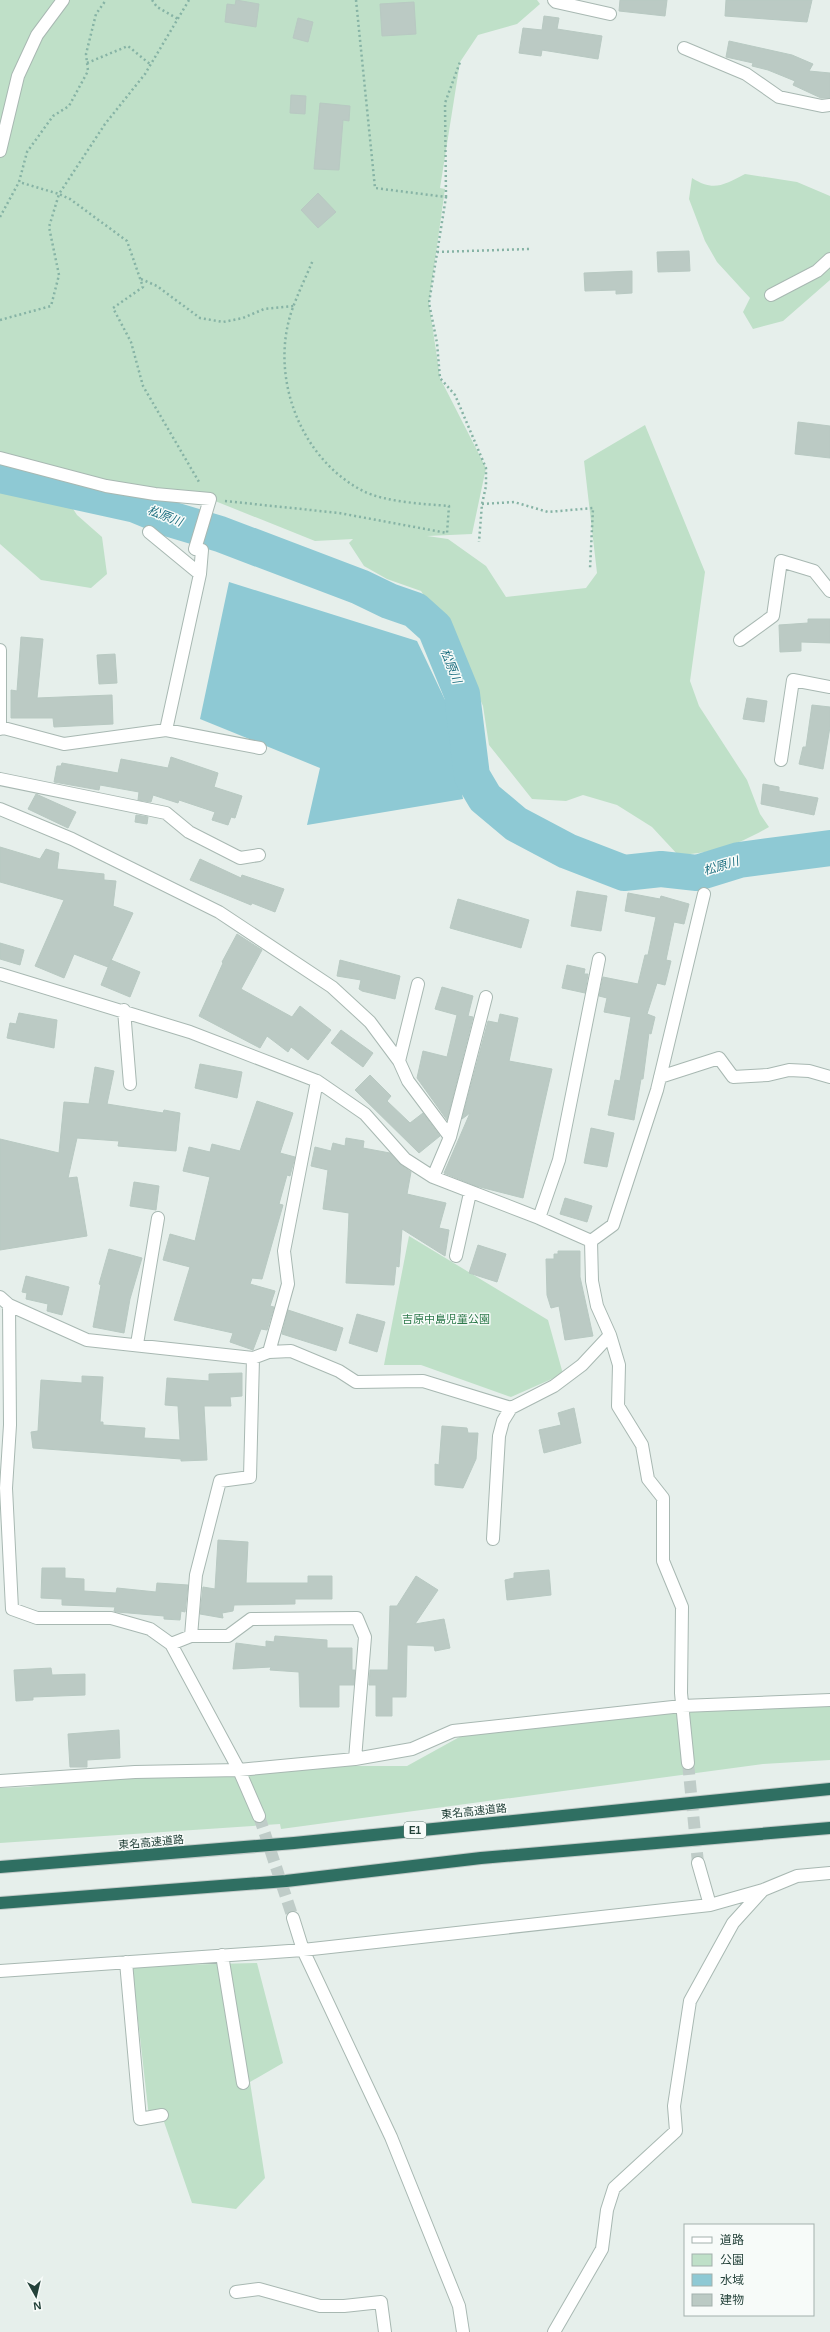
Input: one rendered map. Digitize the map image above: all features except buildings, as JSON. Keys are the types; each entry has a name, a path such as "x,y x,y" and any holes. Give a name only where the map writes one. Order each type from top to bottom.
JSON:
{"highway":[{"name":"東名高速道路","path":"0,1867 294,1843 830,1789"},
{"path":"0,1904 286,1881 481,1858 830,1828"}],"street":[{"path":"0,152 18,76 37,35 63,0"},
{"path":"554,0 556,2 610,14"},
{"path":"684,48 746,74 779,97 822,106 830,106"},
{"path":"771,295 817,271 830,259"},
{"path":"0,458 106,486 155,494 210,499 195,549 202,550 200,574 166,730"},
{"path":"149,532 200,574"},
{"path":"740,640 773,616 781,561 814,571 830,591"},
{"path":"0,650 0,728 64,744 166,730 260,748"},
{"path":"781,760 794,680 830,687"},
{"path":"0,779 166,813 189,832 240,858 259,855"},
{"path":"0,809 72,839 220,912 332,987 370,1022 399,1061 408,1081 450,1138"},
{"path":"592,1241 613,1225 660,1077 704,894"},
{"path":"539,1218 559,1160 599,959"},
{"path":"0,974 124,1010 190,1032 317,1081 365,1114 405,1159 432,1177 470,1193 539,1218 592,1241"},
{"path":"399,1061 418,984"},
{"path":"432,1177 450,1138 486,997"},
{"path":"124,1010 130,1084"},
{"path":"660,1077 719,1058 733,1077 768,1075 789,1070 809,1071 830,1077"},
{"path":"269,1352 288,1284 284,1251 317,1081"},
{"path":"456,1256 470,1193"},
{"path":"137,1344 158,1218"},
{"path":"592,1241 592,1281 597,1306 610,1335 619,1365 618,1406 642,1445 648,1479 663,1498 663,1561 682,1607 682,1706 688,1763"},
{"path":"259,1816 239,1770 171,1644 150,1629 111,1618 38,1618 12,1609 3,1488 10,1426 4,1301 87,1340 137,1344 253,1358 269,1352 291,1351 339,1370 356,1382 422,1381 511,1408"},
{"path":"493,1539 499,1436 503,1421 511,1408 554,1386 582,1365 610,1335"},
{"path":"191,1636 196,1575 220,1482 250,1477 253,1358"},
{"path":"171,1644 191,1636 228,1636 251,1619 357,1618 366,1637 355,1759"},
{"path":"0,1780 135,1772 239,1770 355,1759 412,1749 453,1731 682,1706 830,1700"},
{"path":"698,1863 710,1906"},
{"path":"0,1970 303,1950 710,1906 763,1890 798,1876 830,1873"},
{"path":"554,2332 602,2249 607,2210 614,2188 676,2131 674,2106 690,2001 733,1923 763,1890"},
{"path":"293,1918 303,1950 390,2137 459,2306 463,2332"},
{"path":"222,1956 242,2083"},
{"path":"126,1962 140,2119 162,2115"},
{"path":"236,2292 259,2289 320,2306 344,2306 381,2302 385,2332"}],"path":[{"path":"0,217 19,182 27,152 53,116 69,106 88,71 86,54 96,14 106,0"},
{"path":"152,0 156,7 178,19"},
{"path":"0,320 50,306 59,275 49,227 59,194 105,124 151,65 189,0"},
{"path":"356,0 375,188 446,198"},
{"path":"87,63 128,46 151,65"},
{"path":"460,62 445,103 446,198 429,303 437,343 440,378 455,395 486,468 486,486 482,504 479,542"},
{"path":"19,182 59,194 70,199 127,241 143,287 113,308 131,342 143,386 210,499 339,513 447,534 449,506 406,502 364,491 339,477 318,454 299,423 286,387 285,351 291,313 313,260"},
{"path":"437,252 530,249"},
{"path":"141,279 157,286 200,318 223,322 243,318 264,309 294,306"},
{"path":"482,504 514,502 548,512 593,508 590,569"}],"green space":[{"path":"0,0 537,0 540,4 517,24 478,35 460,62 440,188 445,189 429,303 440,378 486,468 472,534 427,536 448,539 486,566 506,597 586,588 597,573 584,461 645,425 705,572 690,681 699,706 747,780 760,814 769,827 747,839 726,847 678,855 652,827 617,805 583,795 566,801 532,799 489,745 483,706 462,656 421,591 387,579 364,566 349,543 353,539 315,541 210,499 49,472 77,515 102,537 107,574 91,588 41,580 0,544"},
{"path":"745,174 797,182 830,196 830,280 783,321 753,329 743,312 750,298 717,262 705,241 689,199 692,178 706,185 713,186 724,184"},
{"name":"吉原中島児童公園","path":"409,1236 548,1320 563,1374 511,1397 421,1365 384,1365"},
{"path":"830,1703 830,1760 763,1764 281,1829 280,1824 0,1843 0,1788 27,1787 135,1772 282,1766 407,1766 474,1729 668,1707"},
{"path":"257,1963 283,2063 250,2082 265,2178 236,2209 192,2203 162,2116 149,2117 132,1966"}],"water":[{"path":"229,582 417,641 446,702 463,799 307,825 320,768 200,719"}],"waterway":[{"name":"松原川","path":"0,475 136,505 170,519 220,534 360,587 389,601 415,610 435,628 462,694 472,776 485,798 516,824 567,851 624,873 661,869 697,873 739,860 830,848"}],"tunnel":[{"path":"688,1763 698,1863"},
{"path":"259,1816 293,1918"}]}
